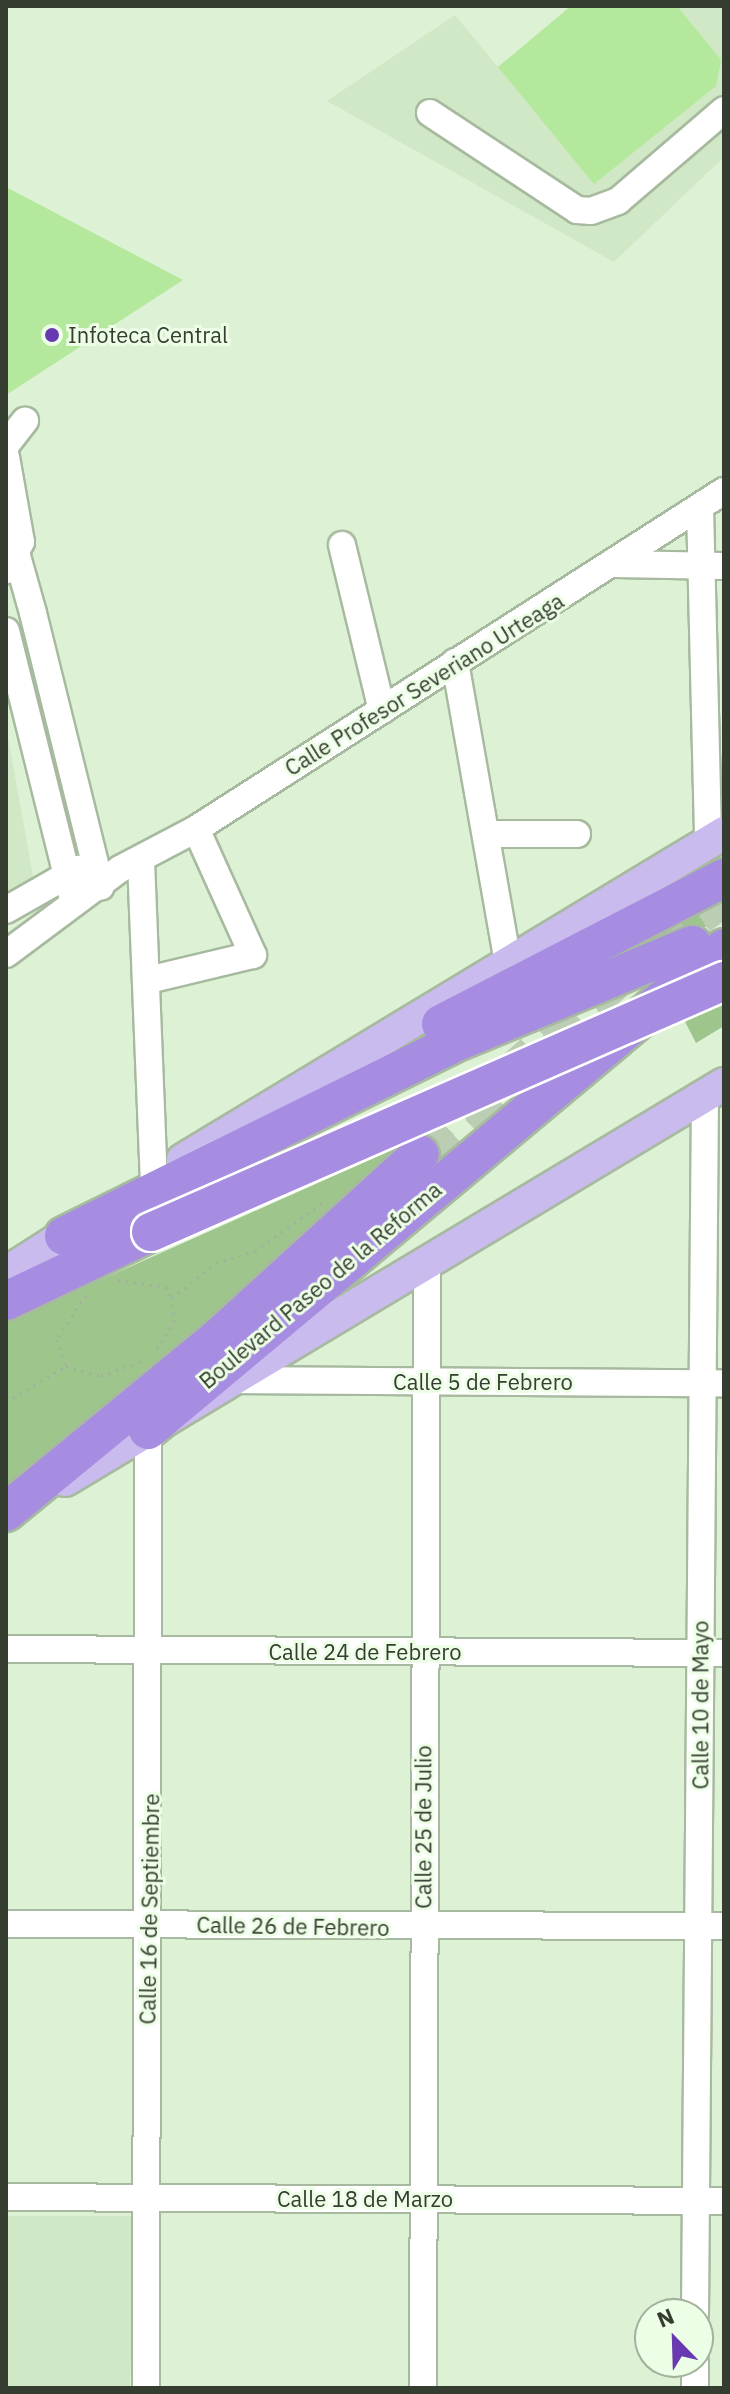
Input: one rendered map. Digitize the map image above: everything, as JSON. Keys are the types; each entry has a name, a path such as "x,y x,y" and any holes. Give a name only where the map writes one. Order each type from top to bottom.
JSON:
{"highway":[{"path":"228,1133 724,878"},
{"path":"64,1236 452,1044 708,946"},
{"name":"Boulevard Paseo de la Reforma","path":"148,1430 412,1209 498,1145 708,946"},
{"path":"498,1145 724,971"},
{"path":"6,1301 151,1232 724,981"},
{"path":"6,1514 220,1336 420,1154"}],"main road":[{"path":"6,1273 154,1178 716,838"},
{"path":"148,1430 242,1380 714,1090"},
{"name":"Boulevard Paseo de la Reforma","path":"6,1514 148,1430"}],"street":[{"path":"430,113 577,210 591,211 618,201 724,110"},
{"path":"6,445 25,421"},
{"path":"6,457 20,511 10,561 97,875"},
{"name":"Calle Profesor Severiano Urteaga","path":"130,865 196,829 455,662 615,564 724,491"},
{"path":"700,507 713,566 716,838"},
{"path":"342,545 382,710"},
{"path":"615,564 713,566"},
{"path":"6,631 63,875 74,903"},
{"path":"455,662 508,964"},
{"path":"148,980 253,955 196,829"},
{"path":"487,834 577,834"},
{"path":"6,910 63,875 97,875 130,865 148,980 154,1178"},
{"path":"6,954 74,903 97,875"},
{"name":"Calle 10 de Mayo","path":"695,2298 695,2200 711,1926 714,1090"},
{"name":"Calle 25 de Julio","path":"423,2388 427,1267"},
{"name":"Calle 5 de Febrero","path":"242,1380 713,1383"},
{"name":"Calle 16 de Septiembre","path":"146,2388 152,1653 148,1430"},
{"name":"Calle 24 de Febrero","path":"6,1649 152,1653 712,1653"},
{"name":"Calle 26 de Febrero","path":"6,1924 423,1928 711,1926"},
{"name":"Calle 18 de Marzo","path":"6,2197 724,2201"}],"path":[{"path":"172,1298 216,1263 255,1251 292,1218 338,1194"},
{"path":"6,1402 66,1366 101,1376 131,1369 166,1339 172,1298 166,1287 145,1280 107,1284"},
{"path":"66,1366 56,1340 66,1317 97,1288"}],"shaded area":[{"path":"571,6 724,6 724,157 614,262 327,101 455,15 498,67"},
{"path":"6,726 35,887 6,912"},
{"path":"6,2216 135,2216 130,2388 6,2388"}],"green space":[{"path":"724,887 724,918 620,966 613,956"},
{"path":"724,945 724,1026 696,1043 662,977"},
{"path":"441,1128 220,1331 6,1493 6,1322"}],"building":[{"path":"571,6 677,6 721,60 716,86 594,184 498,67"},
{"name":"Infoteca Central","path":"6,187 183,280 6,395"}],"tunnel":[{"path":"420,1154 652,948 724,898"}],"place":[{"name":"Infoteca Central","path":"52,335"}]}
